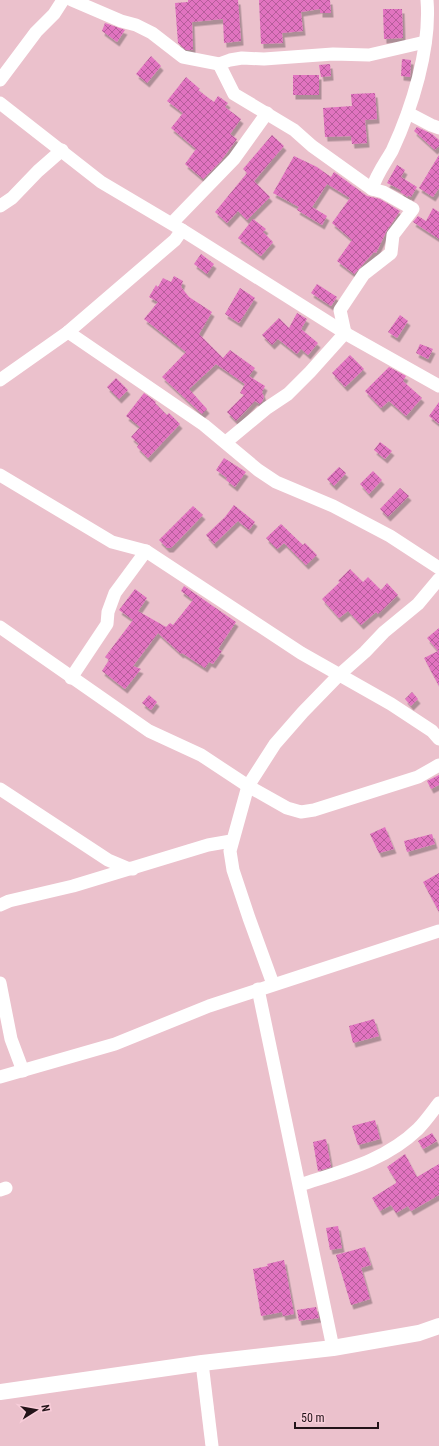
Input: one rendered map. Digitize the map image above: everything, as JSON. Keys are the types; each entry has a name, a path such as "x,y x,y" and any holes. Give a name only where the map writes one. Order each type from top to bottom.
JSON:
{"street":[{"path":"0,80 36,32 54,14 63,0"},
{"path":"72,0 142,27 183,57 219,64 242,58 264,59 333,54 369,56 425,42"},
{"path":"372,189 408,113 425,42 428,0"},
{"path":"219,64 234,94 267,113 372,189 383,192 413,210 393,235 391,253 364,274 340,310 345,333"},
{"path":"0,103 101,182 177,226 345,333 439,386"},
{"path":"0,380 68,332 175,240 177,226 234,159 267,113"},
{"path":"408,113 431,126 439,128"},
{"path":"0,206 12,198 38,171 62,150"},
{"path":"68,332 226,442 258,470 276,482 333,506 371,526 439,568"},
{"path":"226,442 267,408 288,394 345,333"},
{"path":"0,475 112,542 146,551 301,653 391,704 432,731 439,739"},
{"path":"71,678 107,624 108,612 115,593 146,551"},
{"path":"273,984 233,870 230,851 231,841 248,786 275,744 339,675 365,652 392,624 418,604 439,579"},
{"path":"0,627 149,731 202,755 248,786 287,808 301,812 314,810 418,776 439,765"},
{"path":"0,789 108,860 127,868 134,869"},
{"path":"0,905 9,901 73,886 134,869 208,845 231,841"},
{"path":"0,1077 115,1044 209,1006 439,931"},
{"path":"0,984 11,1039 23,1071"},
{"path":"258,989 333,1348"},
{"path":"300,1185 352,1169 375,1160 410,1136 426,1120 439,1103"},
{"path":"0,1392 202,1363 333,1348 419,1333 439,1326"},
{"path":"202,1363 212,1446"}],"building":[{"path":"188,0 238,0 241,41 224,43 223,19 192,22 193,50 186,50 178,43 175,3 188,2"},
{"path":"259,0 330,0 331,13 320,13 320,9 301,12 303,31 282,33 283,43 261,44"},
{"path":"383,9 402,9 403,38 384,39"},
{"path":"105,23 125,30 117,42 102,31"},
{"path":"151,56 161,66 147,83 136,74"},
{"path":"402,59 411,60 410,77 401,76"},
{"path":"330,64 331,76 321,77 319,65"},
{"path":"293,75 319,75 319,95 293,95"},
{"path":"186,77 200,89 198,90 214,102 218,96 228,103 225,107 241,119 230,134 237,139 220,162 203,179 185,164 196,149 171,128 183,113 167,101"},
{"path":"375,93 377,119 365,120 367,143 352,144 351,136 325,137 323,108 352,106 351,94"},
{"path":"417,127 432,134 439,140 439,146 435,150 414,131"},
{"path":"272,135 284,146 254,181 270,197 247,220 238,211 227,223 215,212 247,173 243,169"},
{"path":"439,155 439,188 433,197 419,188"},
{"path":"294,156 317,167 331,177 334,172 367,196 380,199 400,211 387,230 376,253 374,252 354,274 337,261 352,240 332,223 350,198 327,184 312,207 327,216 322,225 297,210 299,207 273,193"},
{"path":"397,165 405,170 401,177 417,187 411,197 408,195 408,197 400,192 401,190 387,183"},
{"path":"433,208 439,212 439,239 413,222 418,216 426,221"},
{"path":"253,219 266,229 263,232 273,242 261,256 238,238"},
{"path":"201,254 214,264 207,274 194,264"},
{"path":"174,276 183,281 181,287 189,297 212,312 199,334 223,358 230,350 255,368 249,376 265,386 262,392 264,397 262,402 260,404 255,401 236,421 227,412 244,395 240,393 245,384 216,364 189,389 207,409 202,414 162,377 186,352 144,319 158,302 149,297 156,285 158,287 163,278 171,282"},
{"path":"317,284 337,297 331,306 311,293"},
{"path":"240,288 255,298 239,323 225,314"},
{"path":"297,313 307,319 301,329 318,343 308,355 301,349 297,354 278,339 272,345 262,335 279,318 289,328"},
{"path":"400,315 408,321 397,338 388,332"},
{"path":"420,344 433,349 428,359 416,353"},
{"path":"350,355 364,369 345,387 332,373"},
{"path":"389,367 406,376 403,381 422,398 406,416 389,401 381,408 365,391"},
{"path":"116,378 128,390 119,399 107,387"},
{"path":"144,393 156,402 155,403 167,415 169,413 180,424 148,458 137,447 139,444 131,437 140,427 126,416"},
{"path":"439,402 439,424 429,416"},
{"path":"380,442 392,451 385,459 374,450"},
{"path":"224,458 246,472 235,487 226,480 227,478 216,470"},
{"path":"339,467 346,473 334,486 327,479"},
{"path":"373,471 382,480 369,494 360,484"},
{"path":"400,488 409,496 388,517 380,509"},
{"path":"234,505 255,522 249,530 238,521 214,544 206,535 225,517"},
{"path":"193,506 203,515 171,548 167,548 159,540"},
{"path":"281,524 303,545 305,543 317,555 306,565 284,543 277,549 266,538"},
{"path":"350,569 363,582 368,577 381,590 387,583 398,595 378,614 376,612 361,625 348,611 339,618 322,599 340,582 338,581"},
{"path":"184,586 236,622 218,649 222,651 213,664 209,662 205,668 182,653 181,654 158,633 133,666 141,669 125,689 102,671 109,660 105,657 133,620 119,610 135,589 147,598 138,611 166,627 170,623 173,625 193,600 181,591"},
{"path":"439,628 439,686 424,658 438,651 427,638"},
{"path":"412,692 418,699 411,706 405,699"},
{"path":"149,695 157,702 151,710 142,703"},
{"path":"439,775 439,785 431,789 427,781"},
{"path":"385,827 394,849 379,853 370,834"},
{"path":"432,834 435,844 407,852 404,841"},
{"path":"439,873 439,912 423,882"},
{"path":"374,1019 379,1036 353,1043 349,1026"},
{"path":"375,1120 380,1139 358,1145 352,1126"},
{"path":"432,1133 437,1141 423,1149 418,1141"},
{"path":"326,1139 331,1167 318,1171 313,1142"},
{"path":"405,1154 417,1177 439,1164 439,1195 411,1211 408,1206 396,1213 391,1205 380,1211 372,1198 396,1183 387,1167"},
{"path":"338,1226 342,1248 330,1250 326,1228"},
{"path":"365,1247 371,1265 361,1268 370,1299 351,1305 336,1255"},
{"path":"284,1260 294,1314 283,1316 282,1312 261,1316 253,1269 268,1266 267,1264"},
{"path":"316,1307 319,1318 299,1321 297,1310"}]}
